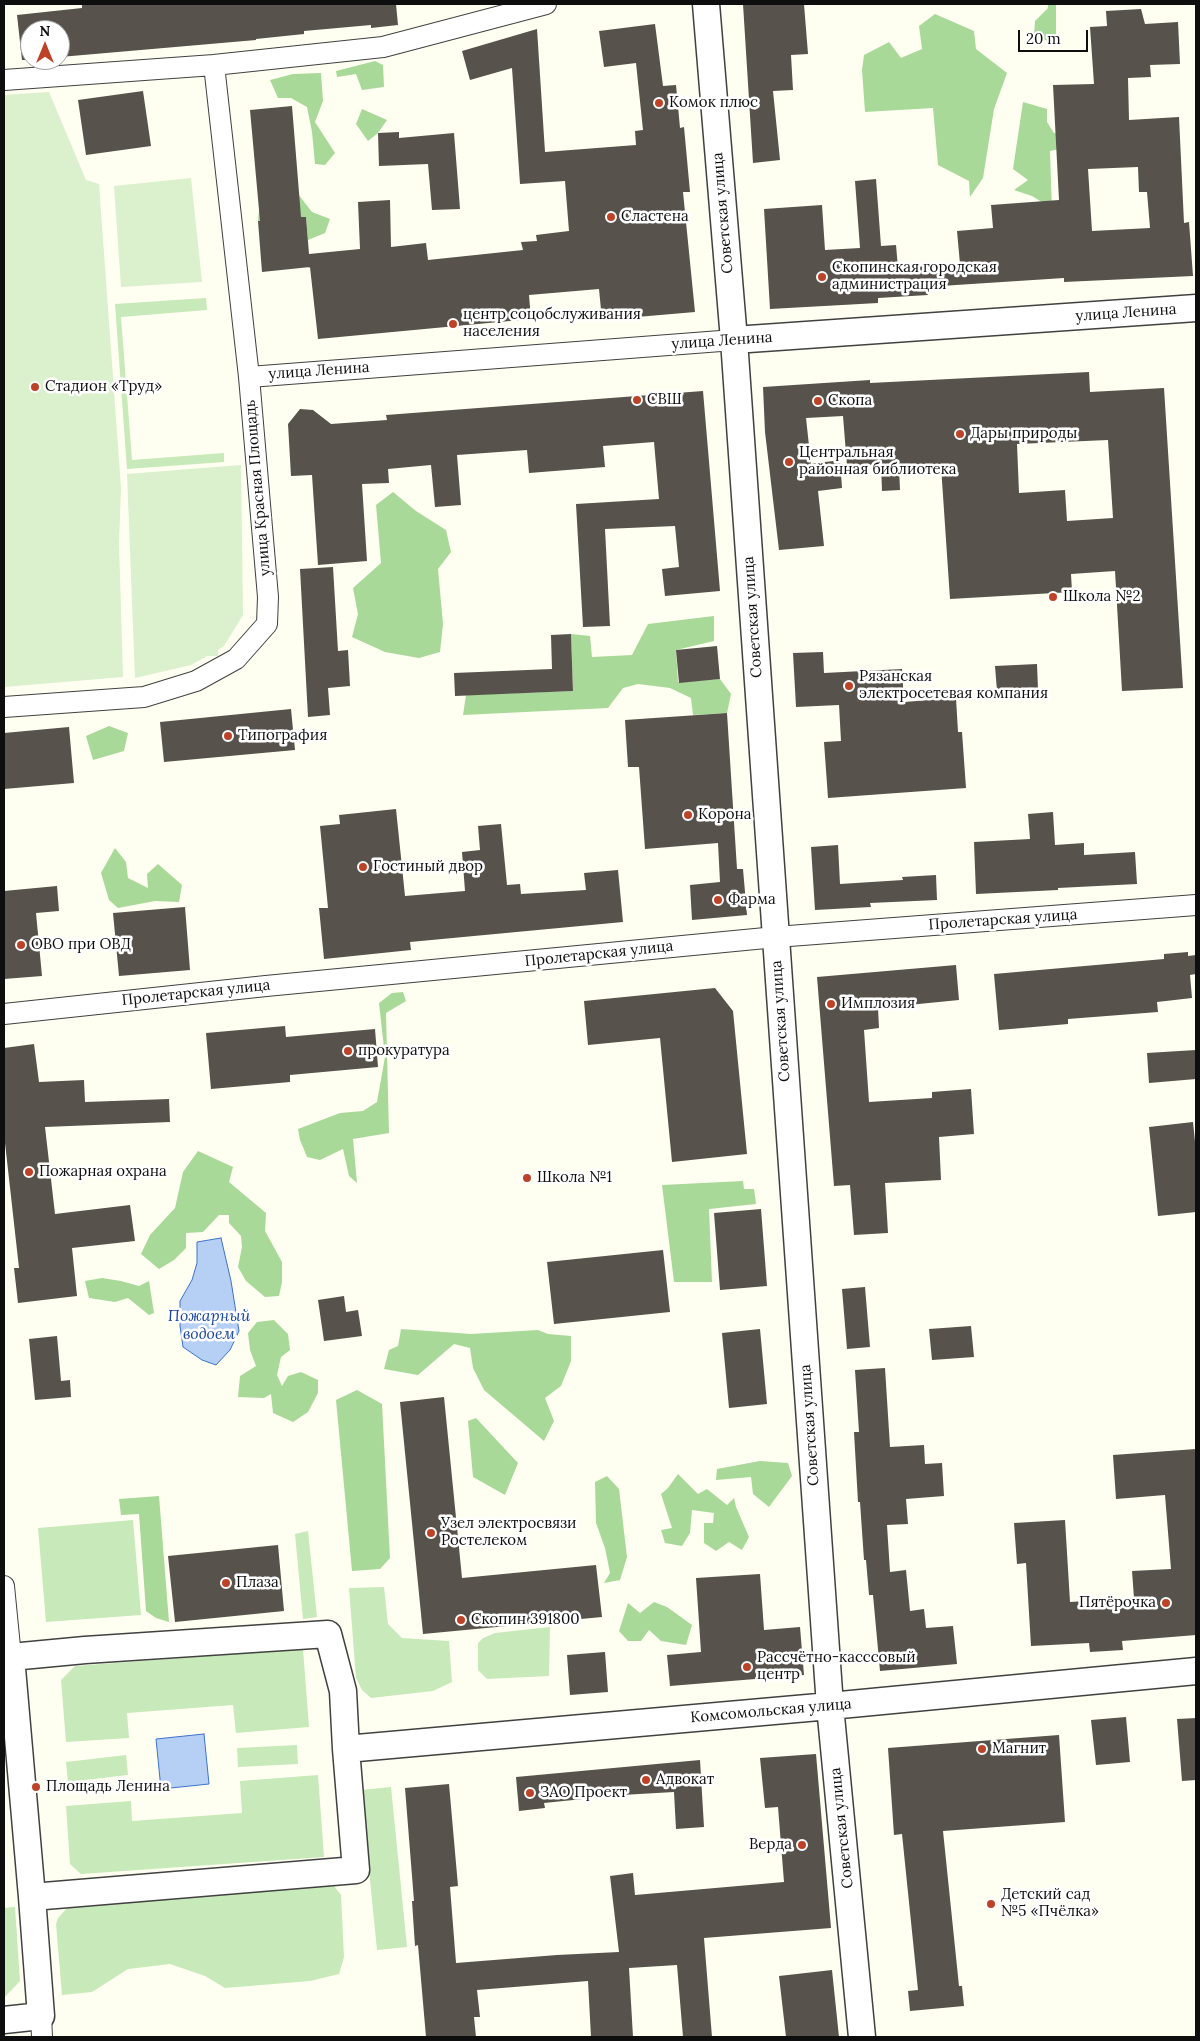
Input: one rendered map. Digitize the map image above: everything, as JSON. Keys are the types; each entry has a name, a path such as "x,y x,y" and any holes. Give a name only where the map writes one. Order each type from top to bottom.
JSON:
{"street":[{"path":"4,80 214,66 383,47 546,4"},
{"name":"Советская улица","path":"706,4 734,340 830,1706 862,2037"},
{"name":"улица Красная Площадь","path":"4,707 144,697 196,681 236,659 267,624 268,597 249,377 214,66"},
{"name":"улица Ленина","path":"249,377 734,340 1196,308"},
{"name":"Пролетарская улица","path":"4,1014 276,985 776,937 1196,905"},
{"path":"4,1586 32,1897 41,2027 4,2020"},
{"path":"11,1657 85,1650 328,1634 344,1691 346,1749 356,1870 32,1897"},
{"name":"Комсомольская улица","path":"346,1749 830,1706 1196,1670"}],"green space":[{"path":"1048,4 1056,4 1056,39 1048,41 1034,36 1035,21 1048,8"},
{"path":"935,14 974,31 976,49 1007,73 994,109 983,178 970,197 969,181 938,165 933,108 865,112 862,70 864,55 889,42 901,58 922,49 919,26"},
{"path":"375,61 383,65 384,87 362,90 356,74 337,77 336,71"},
{"path":"321,73 323,101 315,122 335,153 325,165 315,164 307,107 291,98 278,98 270,80 293,74"},
{"path":"49,92 86,180 99,184 121,488 119,543 123,677 4,687 4,95"},
{"path":"1023,102 1047,109 1047,122 1054,133 1066,134 1064,148 1050,151 1054,274 1045,204 1032,196 1014,190 1028,180 1013,169"},
{"path":"362,109 387,120 378,133 368,141 356,124"},
{"path":"191,178 202,282 121,287 114,186"},
{"path":"298,194 312,212 330,219 325,233 308,240 306,217 258,221 260,199"},
{"path":"206,298 207,310 121,317 132,460 224,453 224,462 127,469 115,304"},
{"path":"241,465 243,615 224,646 218,650 218,656 207,656 191,665 135,678 127,474"},
{"path":"393,492 416,511 446,530 451,552 438,569 443,624 440,652 419,658 385,652 352,637 358,614 353,588 381,563 376,505"},
{"path":"714,616 714,641 676,650 678,682 720,679 731,694 727,713 693,715 691,698 670,688 638,684 623,688 608,708 463,715 466,695 573,691 571,634 590,636 592,657 632,655 648,624"},
{"path":"109,726 128,733 124,751 93,760 86,736"},
{"path":"115,848 126,862 128,878 148,888 147,874 158,864 182,885 179,902 155,901 118,908 109,900 101,873"},
{"path":"403,992 406,1001 386,1013 389,1133 353,1139 357,1183 349,1176 343,1149 320,1160 307,1157 298,1129 340,1113 363,1111 377,1102 385,1057 379,1003 392,993"},
{"path":"198,1151 233,1167 229,1182 266,1213 265,1231 282,1262 282,1282 279,1296 265,1297 246,1281 238,1267 242,1247 241,1236 229,1223 229,1215 219,1215 203,1232 186,1233 186,1248 174,1260 159,1269 141,1254 150,1235 175,1208 183,1172"},
{"path":"743,1181 744,1189 754,1189 756,1204 709,1209 712,1282 674,1282 662,1185"},
{"path":"102,1278 139,1286 149,1281 154,1313 149,1315 128,1298 115,1302 89,1298 85,1281"},
{"path":"274,1320 288,1334 290,1350 281,1357 277,1375 282,1386 288,1376 301,1372 318,1380 318,1393 308,1412 293,1422 273,1413 271,1394 264,1398 238,1397 240,1376 256,1366 250,1350 248,1333 257,1322"},
{"path":"401,1329 471,1334 538,1330 548,1334 571,1336 571,1361 561,1386 545,1398 554,1421 544,1441 484,1390 473,1368 470,1348 454,1344 418,1375 384,1369 389,1350 398,1346"},
{"path":"357,1390 382,1404 390,1558 380,1569 352,1571 336,1400"},
{"path":"476,1418 518,1463 505,1495 473,1477 468,1421"},
{"path":"760,1461 788,1463 792,1476 769,1507 753,1494 751,1477 716,1480 717,1469"},
{"path":"678,1474 698,1494 707,1489 727,1505 734,1498 749,1537 742,1550 729,1542 716,1551 704,1543 704,1523 713,1523 714,1513 692,1510 690,1533 682,1546 665,1543 661,1530 672,1528 661,1494"},
{"path":"607,1476 619,1489 627,1557 620,1580 604,1583 610,1573 605,1548 596,1523 595,1482"},
{"path":"159,1496 169,1622 156,1618 146,1611 139,1514 121,1515 119,1499"},
{"path":"133,1520 141,1615 46,1622 38,1528"},
{"path":"308,1531 317,1617 303,1619 295,1534"},
{"path":"384,1587 388,1624 402,1638 449,1641 452,1682 433,1691 371,1698 362,1690 356,1678 349,1588"},
{"path":"654,1602 667,1607 692,1625 686,1645 661,1641 649,1630 641,1641 628,1641 619,1631 628,1603 640,1613"},
{"path":"550,1627 549,1676 487,1679 478,1670 478,1643 483,1638 495,1633"},
{"path":"303,1649 309,1727 236,1733 233,1705 127,1713 129,1738 66,1742 61,1680 75,1666"},
{"path":"297,1745 298,1764 238,1767 237,1748"},
{"path":"126,1755 128,1775 68,1782 66,1762"},
{"path":"318,1775 324,1857 81,1874 70,1864 66,1806 131,1801 132,1821 242,1813 240,1781"},
{"path":"391,1787 407,1947 377,1950 361,1790"},
{"path":"315,1882 334,1886 341,1895 344,1957 339,1974 310,1981 225,1988 205,1976 170,1964 128,1969 92,1992 62,1995 56,1924 58,1918 67,1908 80,1902"},
{"path":"15,1907 20,1981 4,1998 4,1908"}],"water":[{"name":"Пожарный водоем","path":"221,1238 231,1281 239,1331 230,1350 216,1365 202,1360 183,1347 180,1326 180,1301 192,1280 197,1263 197,1242"},
{"path":"204,1734 209,1784 161,1789 156,1739"}],"building":[{"path":"82,4 396,4 398,25 371,28 371,25 304,31 304,34 256,40 70,56 70,20 20,20 20,42 17,15 82,8"},
{"path":"743,4 804,4 808,54 791,55 793,90 773,91 780,160 753,163"},
{"path":"1141,9 1145,24 1178,22 1180,64 1150,65 1151,77 1128,78 1129,120 1179,117 1184,223 1189,222 1193,276 1064,282 1064,278 927,287 928,295 878,298 878,303 770,309 764,209 822,205 825,250 860,248 855,181 876,179 881,246 896,245 898,268 960,264 957,231 993,228 991,205 1059,200 1053,85 1094,84 1090,27 1107,26 1106,11","holes":["1138,167 1139,192 1147,192 1150,228 1092,231 1088,169"]},
{"path":"655,24 663,86 676,85 680,128 684,127 690,192 683,192 695,312 602,320 599,289 529,295 531,319 318,339 310,267 262,272 258,221 260,221 250,110 292,106 301,217 306,217 309,254 360,249 358,202 390,200 391,247 426,243 428,260 523,250 521,242 537,241 536,235 569,231 565,181 520,184 512,68 470,80 462,51 537,29 545,152 636,145 635,131 643,130 636,63 604,67 599,31"},
{"path":"143,91 151,146 86,155 78,100"},
{"path":"399,132 399,138 454,133 460,209 432,210 428,164 379,166 378,133"},
{"path":"1089,372 1090,392 1164,388 1183,688 1122,691 1115,571 1071,574 1072,592 950,599 941,466 899,468 900,490 882,491 881,464 847,466 843,416 806,418 811,464 840,460 842,488 818,491 824,546 779,550 765,432 763,387 870,380 870,383","holes":["1108,440 1113,518 1067,521 1065,490 1019,493 1017,444"]},
{"path":"703,391 720,591 665,596 662,569 679,567 675,526 605,529 610,626 583,627 576,504 659,499 654,442 603,446 605,467 529,473 527,450 457,455 461,505 435,507 431,465 388,469 389,483 362,484 367,561 318,565 312,475 291,476 288,424 300,409 313,410 331,424 387,420 386,415"},
{"path":"333,567 338,651 348,650 350,686 328,688 330,715 308,717 300,569"},
{"path":"571,634 573,691 455,696 454,673 552,669 551,635"},
{"path":"717,646 720,679 679,683 676,650"},
{"path":"823,652 824,673 902,669 904,702 956,698 958,732 962,732 966,788 828,798 824,742 841,741 839,705 796,707 793,653"},
{"path":"1037,664 1038,689 997,691 995,666"},
{"name":"Типография","path":"291,709 295,750 164,762 160,722"},
{"path":"727,713 737,869 743,869 747,915 692,920 690,885 720,882 718,843 645,849 639,767 628,767 625,720"},
{"path":"69,727 74,783 4,789 4,733"},
{"path":"396,809 405,896 465,891 462,852 480,850 478,826 501,824 507,885 520,884 521,894 586,890 584,873 618,870 623,922 410,942 411,950 324,959 319,908 328,908 320,826 340,824 339,815"},
{"path":"1053,812 1055,845 1084,843 1084,855 1135,852 1137,884 976,894 974,842 1030,839 1028,814"},
{"path":"838,845 840,884 903,880 902,877 936,875 937,900 870,903 871,907 815,910 811,847"},
{"name":"ОВО при ОВД","path":"57,886 59,911 36,913 42,976 4,979 4,891"},
{"path":"185,907 190,970 119,976 113,913"},
{"path":"1188,952 1188,956 1196,955 1196,974 1190,975 1192,998 1157,1002 1158,1012 1068,1019 1068,1024 999,1030 994,974 1164,959 1164,954"},
{"path":"956,965 959,1000 878,1008 879,1028 864,1030 869,1102 932,1098 932,1092 971,1089 974,1134 939,1137 941,1180 885,1183 888,1233 854,1235 850,1185 834,1186 817,977"},
{"path":"715,988 733,1011 747,1154 672,1162 660,1038 588,1045 584,1001"},
{"path":"285,1026 286,1037 375,1029 378,1067 290,1075 290,1082 211,1089 206,1033"},
{"path":"34,1044 39,1082 84,1080 85,1102 169,1099 170,1122 45,1127 55,1214 130,1205 135,1241 72,1248 77,1296 18,1303 14,1268 19,1268 4,1134 4,1048"},
{"path":"1196,1050 1196,1079 1149,1083 1147,1053"},
{"path":"1193,1122 1196,1151 1196,1212 1158,1216 1149,1127"},
{"path":"761,1209 767,1286 720,1290 714,1213"},
{"path":"663,1250 670,1312 554,1324 547,1262"},
{"path":"865,1287 870,1347 847,1349 842,1289"},
{"path":"344,1296 346,1312 358,1310 362,1336 324,1341 318,1300"},
{"path":"971,1326 974,1357 932,1360 929,1329"},
{"path":"760,1329 767,1404 729,1408 722,1333"},
{"path":"57,1336 61,1381 70,1380 71,1397 35,1400 29,1339"},
{"path":"885,1368 890,1447 924,1445 925,1464 942,1463 944,1496 906,1499 908,1524 887,1525 890,1572 906,1570 910,1611 924,1609 926,1628 953,1626 957,1664 880,1671 873,1595 869,1595 866,1560 864,1560 860,1502 858,1502 854,1432 859,1432 855,1370"},
{"path":"444,1397 462,1578 596,1565 602,1617 423,1634 400,1402"},
{"path":"1196,1449 1196,1635 1122,1641 1123,1650 1090,1652 1089,1643 1031,1646 1026,1563 1017,1564 1014,1523 1065,1520 1070,1602 1134,1598 1132,1571 1171,1569 1165,1495 1116,1499 1113,1455"},
{"name":"Плаза","path":"278,1545 284,1611 175,1622 168,1556"},
{"path":"760,1574 764,1630 800,1627 804,1675 670,1686 667,1655 701,1652 696,1578"},
{"path":"605,1652 608,1692 570,1695 567,1655"},
{"path":"1126,1717 1130,1762 1096,1765 1091,1720"},
{"path":"1196,1718 1196,1780 1182,1781 1177,1719"},
{"path":"1059,1735 1065,1822 943,1831 959,1986 962,1986 964,2006 910,2011 908,1991 918,1990 902,1834 894,1835 888,1748"},
{"path":"816,1754 831,1928 704,1938 712,2037 683,2037 677,1965 629,1968 633,2037 591,2037 588,1981 477,1990 480,2017 474,2017 476,2037 426,2037 418,1945 415,1946 412,1901 414,1901 405,1788 449,1784 458,1886 450,1887 456,1963 619,1952 610,1876 633,1873 635,1895 784,1882 778,1807 765,1808 760,1758"},
{"path":"700,1760 704,1827 676,1829 674,1792 544,1803 545,1808 519,1811 516,1777"},
{"path":"832,1970 839,2037 786,2037 779,1976"}],"place":[{"name":"Комок плюс","path":"659,103"},
{"name":"Сластена","path":"611,217"},
{"name":"Скопинская городская администрация","path":"822,277"},
{"name":"центр соцобслуживания населения","path":"453,324"},
{"name":"Стадион «Труд»","path":"35,387"},
{"name":"СВШ","path":"637,400"},
{"name":"Скопа","path":"818,401"},
{"name":"Дары природы","path":"960,434"},
{"name":"Центральная районная библиотека","path":"789,462"},
{"name":"Школа №2","path":"1053,597"},
{"name":"Рязанская электросетевая компания","path":"849,686"},
{"name":"Типография","path":"228,736"},
{"name":"Корона","path":"688,815"},
{"name":"Гостиный двор","path":"363,867"},
{"name":"Фарма","path":"718,900"},
{"name":"ОВО при ОВД","path":"21,945"},
{"name":"Имплозия","path":"831,1004"},
{"name":"прокуратура","path":"348,1051"},
{"name":"Пожарная охрана","path":"29,1172"},
{"name":"Школа №1","path":"527,1178"},
{"name":"Узел электросвязи Ростелеком","path":"431,1533"},
{"name":"Плаза","path":"226,1583"},
{"name":"Пятёрочка","path":"1166,1603"},
{"name":"Скопин 391800","path":"461,1620"},
{"name":"Рассчётно-касссовый центр","path":"747,1667"},
{"name":"Магнит","path":"982,1749"},
{"name":"Адвокат","path":"646,1780"},
{"name":"Площадь Ленина","path":"36,1787"},
{"name":"ЗАО Проект","path":"530,1793"},
{"name":"Верда","path":"802,1845"},
{"name":"Детский сад №5 «Пчёлка»","path":"991,1904"}]}
